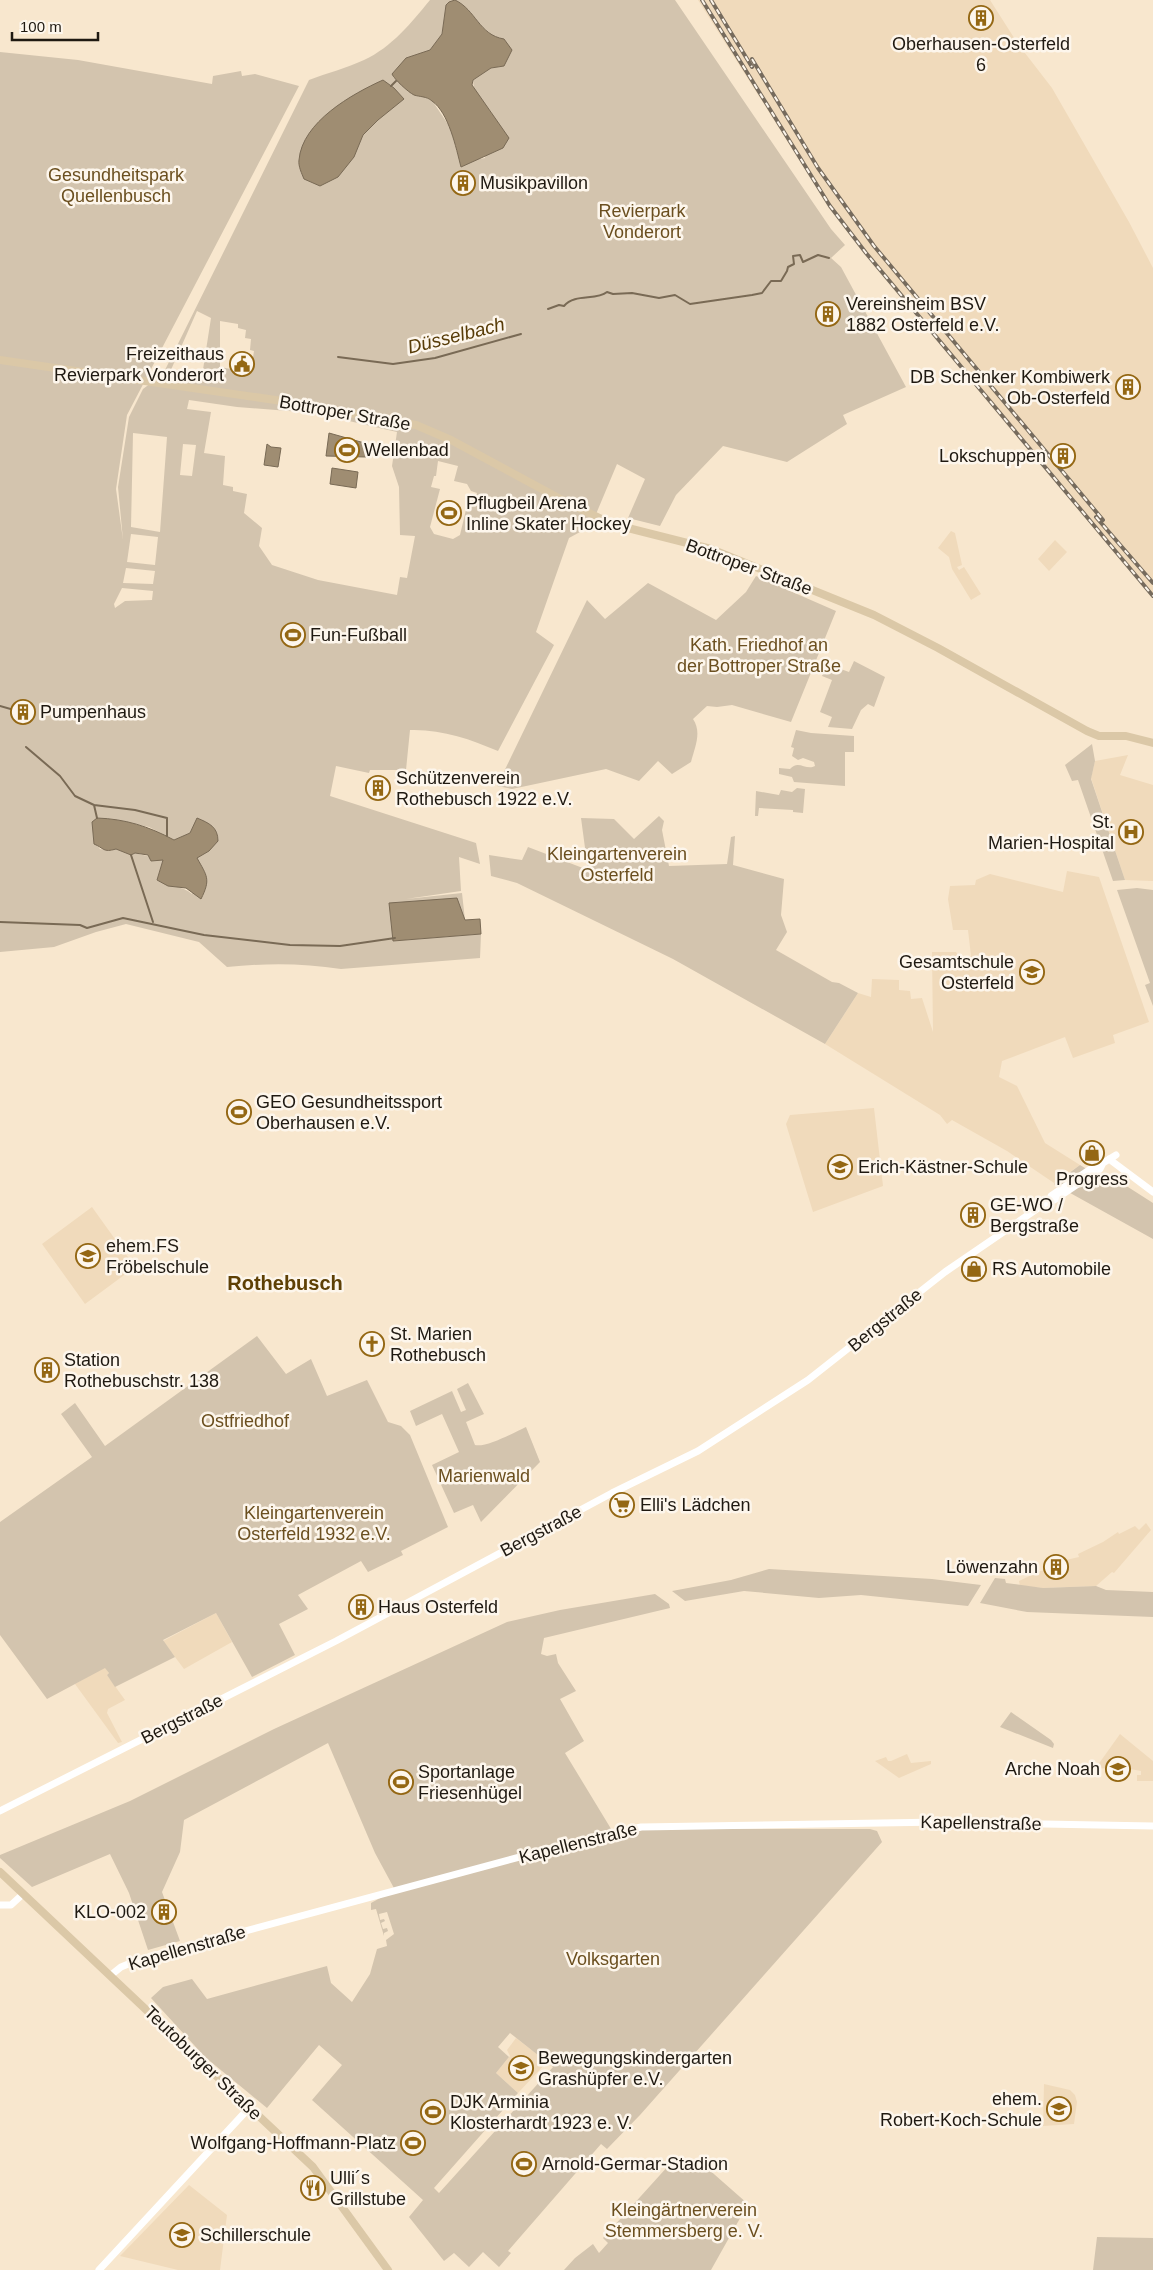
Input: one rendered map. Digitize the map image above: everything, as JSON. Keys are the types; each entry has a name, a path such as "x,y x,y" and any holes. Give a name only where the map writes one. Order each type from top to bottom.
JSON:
{"main road":[{"name":"Bottroper Straße","path":"0,360 367,414 425,428 612,524 711,549 874,615 938,648 1087,732 1099,736 1126,736 1153,743"},
{"name":"Teutoburger Straße","path":"0,1872 111,1975 318,2174 388,2270"}],"street":[{"name":"Bergstraße","path":"0,1811 336,1641 612,1493 698,1451 808,1380 945,1272 1050,1200 1054,1200 1088,1178 1116,1154"},
{"path":"1106,1161 1153,1192"},
{"name":"Kapellenstraße","path":"111,1975 121,1967 138,1960 570,1844 641,1827 940,1822 1153,1826"},
{"path":"0,1905 11,1905 23,1894"},
{"path":"99,2270 249,2108"}],"shaded area":[{"path":"455,0 462,4 489,33 504,39 512,50 504,66 491,68 473,80 472,85 509,138 503,148 461,167 451,131 438,107 428,98 411,93 392,74 406,58 430,50 442,34 446,5"},
{"path":"698,0 990,0 1018,44 1052,88 1129,222 1153,268 1153,597 960,368 831,210"},
{"path":"383,80 404,99 363,135 354,157 338,177 320,186 304,179 299,160 302,146 309,133 344,101"},
{"name":"Wellenbad","path":"329,433 368,444 366,457 326,456"},
{"path":"267,444 271,447 281,448 278,467 264,465"},
{"path":"332,468 358,472 356,488 330,484"},
{"path":"951,531 955,533 962,565 957,567 959,570 964,567 981,594 971,600 952,569 949,557 938,548"},
{"path":"1055,540 1067,552 1049,571 1038,559"},
{"name":"St. Marien-Hospital","path":"1128,755 1120,775 1153,785 1153,881 1125,880 1091,778 1095,761"},
{"path":"97,818 136,824 174,840 190,833 197,818 212,826 218,836 218,841 209,851 197,858 207,882 201,899 186,888 168,886 157,880 163,860 151,861 148,855 135,853 131,855 116,849 106,850 94,844 92,822"},
{"name":"Gesamtschule Osterfeld","path":"1067,871 1099,877 1149,1022 1113,1035 1115,1043 1073,1058 1065,1037 1002,1061 999,1077 1017,1086 1045,1143 1080,1165 1054,1183 1007,1151 952,1120 947,1124 940,1115 825,1044 858,993 871,997 872,979 899,980 899,990 910,991 911,999 922,998 933,1032 932,952 956,952 959,957 971,956 968,930 953,930 948,899 950,886 975,885 976,880 990,874 1063,892"},
{"path":"457,898 465,920 480,919 481,934 393,941 389,903"},
{"name":"Erich-Kästner-Schule","path":"874,1108 883,1186 813,1212 786,1124 790,1115"},
{"name":"ehem.FS Fröbelschule","path":"92,1207 135,1267 85,1304 42,1244"},
{"path":"1146,1523 1151,1530 1114,1573 1112,1572 1096,1586 1043,1588 1020,1586 1019,1581 1040,1571 1049,1570 1048,1564 1079,1557 1078,1554 1103,1542 1118,1532 1119,1534 1135,1526 1139,1530"},
{"path":"216,1613 232,1642 184,1669 163,1641"},
{"path":"105,1667 109,1673 107,1675 125,1700 108,1709 107,1713 122,1742 118,1743 75,1684"},
{"path":"1120,1734 1153,1761 1153,1781 1137,1781 1137,1775 1141,1775 1141,1771 1125,1768 1125,1764 1109,1764 1108,1768 1095,1769"},
{"path":"907,1754 911,1763 931,1761 931,1764 899,1778 875,1761 886,1757 888,1761 891,1761"},
{"name":"Bewegungskindergarten Grashüpfer e.V.","path":"516,2038 547,2062 518,2093 496,2073 510,2056 507,2050"},
{"name":"ehem. Robert-Koch-Schule","path":"1044,2084 1070,2090 1075,2095 1077,2102 1074,2124 1043,2126"},
{"name":"Schillerschule","path":"189,2185 227,2215 220,2270 178,2270 120,2256"}],"green space":[{"path":"430,0 675,0 831,229 845,245 831,258 841,267 906,387 843,415 847,424 787,462 723,446 676,495 660,526 628,518 645,479 617,464 591,526 569,538 536,632 554,645 498,751 455,736 433,731 410,730 406,770 370,770 369,773 336,766 330,796 476,843 480,864 459,857 461,891 406,899 462,893 465,920 394,941 481,934 480,958 341,969 284,964 227,967 199,942 126,924 96,932 54,947 0,952 0,52 78,60 212,84 213,76 241,71 242,76 255,74 299,86 127,415 116,489 123,540 118,487 129,417 143,389 163,374 309,80 351,66 374,55 400,34","holes":["446,6 468,10 475,20 494,38 504,66 491,68 473,80 474,90 492,113 485,158 474,160 461,167 450,127 433,102 421,95 414,95 393,77 430,50 442,34","197,311 211,318 202,376 170,372","220,321 238,324 238,328 246,330 245,338 251,339 250,350 254,351 251,370 246,372 220,367","189,400 237,407 314,413 397,432 392,466 399,487 400,535 415,536 407,578 400,577 397,595 318,580 272,565 259,546 262,528 244,513 247,494 233,491 233,487 223,485 225,456 204,453 211,412 187,409","133,433 167,437 160,532 131,527","183,444 196,445 192,476 180,475","438,461 458,466 454,481 467,484 471,491 477,493 475,498 469,497 460,535 453,539 434,534 430,527 440,489 431,487 434,476 436,476","131,534 158,537 155,565 127,562","126,568 155,571 153,584 123,583","122,588 153,591 152,600 125,601 115,608 114,604","110,819 149,827 174,840 190,833 209,851 196,858 192,894 184,889 157,880 163,860 135,853 131,855 116,849 110,851 100,849 97,845"]},
{"name":"Kath. Friedhof an der Bottroper Straße","path":"756,576 836,611 791,722 732,705 707,706 693,719 696,724 697,734 691,762 672,774 658,761 639,781 606,769 512,789 497,786 587,600 605,619 648,583 716,620 746,592"},
{"path":"854,661 885,677 874,707 868,704 861,710 852,729 828,727 832,717 820,712 832,680 822,676 827,664 849,672"},
{"path":"796,730 854,736 854,752 845,752 845,786 794,782 792,777 779,774 779,768 790,769 796,765 815,766 814,762 803,758 798,760 792,756 794,748 791,747"},
{"path":"1092,744 1095,761 1091,779 1125,880 1113,881 1078,780 1072,781 1065,765"},
{"path":"797,788 805,789 803,813 793,812 793,810 759,808 758,816 755,816 756,791 779,795 781,790 792,792"},
{"name":"Kleingartenverein Osterfeld","path":"659,816 664,821 662,830 669,866 727,864 731,837 735,836 733,865 784,879 781,915 787,932 776,950 832,982 839,983 858,993 825,1044 673,959 517,883 491,876 489,855 522,860 528,847 588,870 581,818 614,819 634,839"},
{"path":"1137,888 1153,890 1153,1006 1145,985 1150,983 1117,890"},
{"path":"1080,1165 1105,1180 1117,1180 1153,1203 1153,1239 1054,1184"},
{"path":"257,1336 286,1374 311,1359 327,1396 367,1380 388,1422 401,1426 410,1435 448,1527 401,1551 403,1555 368,1572 361,1561 298,1595 308,1609 279,1624 295,1655 252,1677 216,1613 163,1640 175,1657 115,1687 105,1668 47,1699 0,1635 0,1522 92,1457 61,1414 75,1403 105,1446"},
{"name":"Marienwald","path":"468,1383 484,1414 466,1422 475,1445 493,1442 526,1427 540,1462 481,1522 473,1505 454,1513 432,1465 459,1452 442,1414 416,1426 410,1411 452,1391 461,1412 466,1410 457,1389"},
{"path":"769,1569 932,1579 981,1585 968,1606 861,1595 819,1598 744,1591 685,1601 672,1591 731,1580"},
{"path":"995,1578 1005,1579 1006,1583 1043,1588 1096,1586 1106,1590 1153,1592 1153,1617 1027,1612 980,1603"},
{"name":"Volksgarten","path":"655,1594 669,1604 670,1608 544,1638 541,1654 547,1656 556,1654 558,1663 576,1691 560,1699 584,1741 565,1753 616,1837 646,1829 870,1829 877,1831 882,1842 640,2115 607,2149 601,2144 508,2251 511,2253 499,2267 483,2252 469,2267 454,2253 444,2261 409,2217 423,2200 312,2100 342,2065 319,2045 267,2108 205,2057 151,1998 163,1987 192,1979 207,1999 327,1966 331,1983 352,2002 370,1974 377,1949 387,1946 386,1940 394,1934 387,1912 379,1914 380,1920 384,1919 385,1921 381,1923 383,1929 387,1928 388,1931 384,1933 384,1936 376,1909 371,1910 371,1903 395,1890 375,1853 328,1743 184,1820 180,1852 162,1892 180,1941 148,1950 129,1893 110,1854 32,1887 0,1858 0,1855 130,1801 274,1729 507,1622 560,1610","holes":["510,2033 553,2067 439,2193 434,2188 518,2093 496,2073 509,2057 498,2047"]},
{"path":"1011,1712 1051,1740 1054,1744 1053,1748 1000,1727"},
{"name":"Kleingärtnerverein Stemmersberg e. V.","path":"698,2160 748,2204 711,2270 564,2270 575,2258 593,2244 599,2253 608,2243 603,2238 669,2165"},
{"path":"1097,2237 1153,2238 1153,2270 1093,2270"}],"waterway":[{"path":"391,86 396,81"},
{"name":"Düsselbach","path":"548,309 559,305 564,306 580,298 602,295 607,292 613,294 632,293 659,298 675,295 690,304 752,295 762,293 771,281 781,281 788,267 794,264 793,256 800,255 803,262 818,255 829,258"},
{"name":"Düsselbach","path":"338,357 393,364 435,358 521,334"},
{"path":"0,706 21,712"},
{"path":"26,747 60,776 75,796 94,805 97,818"},
{"path":"94,805 135,810 167,818 167,836"},
{"path":"131,855 153,922"},
{"path":"0,922 80,925 87,928 123,918 204,935 290,945 340,946 395,938"}],"railway":[{"path":"702,0 830,206 866,253 1153,596"},
{"path":"711,0 752,67"},
{"path":"752,59 818,168 874,246 1103,520"},
{"path":"1096,517 1153,583"}],"place":[{"name":"Oberhausen-Osterfeld 6","path":"981,18"},
{"name":"Musikpavillon","path":"463,183"},
{"name":"Vereinsheim BSV 1882 Osterfeld e.V.","path":"828,314"},
{"name":"Freizeithaus Revierpark Vonderort","path":"242,364"},
{"name":"DB Schenker Kombiwerk Ob-Osterfeld","path":"1128,387"},
{"name":"Wellenbad","path":"347,450"},
{"name":"Lokschuppen","path":"1063,456"},
{"name":"Pflugbeil Arena Inline Skater Hockey","path":"449,513"},
{"name":"Fun-Fußball","path":"293,635"},
{"name":"Pumpenhaus","path":"23,712"},
{"name":"Schützenverein Rothebusch 1922 e.V.","path":"378,788"},
{"name":"St. Marien-Hospital","path":"1131,832"},
{"name":"Gesamtschule Osterfeld","path":"1032,972"},
{"name":"GEO Gesundheitssport Oberhausen e.V.","path":"239,1112"},
{"name":"Progress","path":"1092,1153"},
{"name":"Erich-Kästner-Schule","path":"840,1167"},
{"name":"GE-WO / Bergstraße","path":"973,1215"},
{"name":"ehem.FS Fröbelschule","path":"88,1256"},
{"name":"RS Automobile","path":"974,1269"},
{"name":"St. Marien Rothebusch","path":"372,1344"},
{"name":"Station Rothebuschstr. 138","path":"47,1370"},
{"name":"Elli's Lädchen","path":"622,1505"},
{"name":"Löwenzahn","path":"1056,1567"},
{"name":"Haus Osterfeld","path":"361,1607"},
{"name":"Arche Noah","path":"1118,1769"},
{"name":"Sportanlage Friesenhügel","path":"401,1782"},
{"name":"KLO-002","path":"164,1912"},
{"name":"Bewegungskindergarten Grashüpfer e.V.","path":"521,2068"},
{"name":"ehem. Robert-Koch-Schule","path":"1059,2109"},
{"name":"DJK Arminia Klosterhardt 1923 e. V.","path":"433,2112"},
{"name":"Wolfgang-Hoffmann-Platz","path":"413,2143"},
{"name":"Arnold-Germar-Stadion","path":"524,2164"},
{"name":"Ulli´s Grillstube","path":"313,2188"},
{"name":"Schillerschule","path":"182,2235"}],"district":[{"name":"Rothebusch","path":"285,1283"}],"park label":[{"name":"Gesundheitspark Quellenbusch","path":"116,185"},
{"name":"Revierpark Vonderort","path":"642,221"},
{"name":"Ostfriedhof","path":"245,1421"},
{"name":"Kleingartenverein Osterfeld 1932 e.V.","path":"314,1524"}]}
